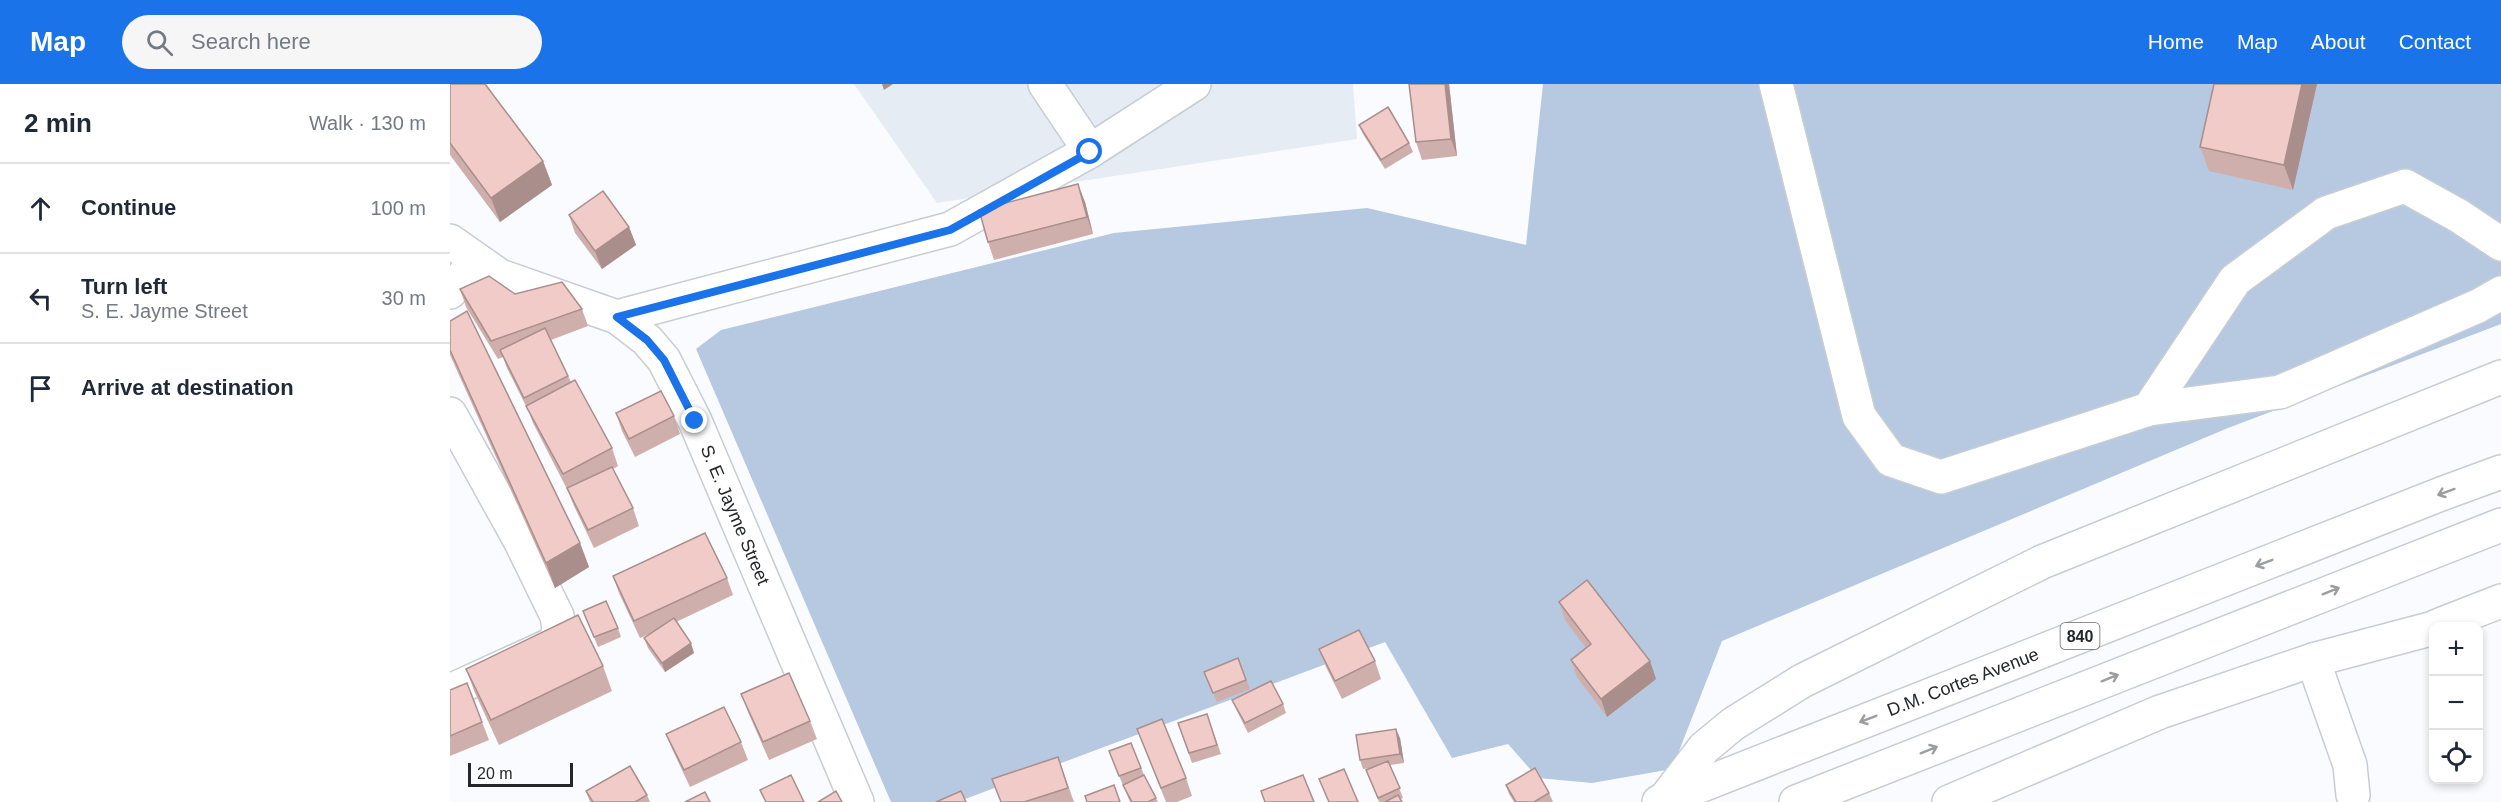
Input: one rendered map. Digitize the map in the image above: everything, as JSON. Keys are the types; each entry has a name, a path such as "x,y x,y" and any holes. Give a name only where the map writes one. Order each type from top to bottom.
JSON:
{"main road":[{"path":"1045,84 1090,152"},
{"path":"617,317 950,230 1090,152 1194,84"},
{"path":"1776,84 1859,416 1891,460 1941,477 2149,409 2280,392 2478,306 2501,293"},
{"path":"2149,409 2235,280 2326,213 2405,186 2459,216 2501,244"},
{"name":"S. E. Jayme Street","path":"450,241 500,276 617,317 647,340 664,360 695,421 858,802"},
{"path":"450,292 476,261"},
{"path":"1662,801 1704,748 1733,724 1802,681 2042,562 2501,377"},
{"path":"450,414 521,542 557,616 559,627 558,638 553,644 450,691"},
{"name":"D.M. Cortes Avenue","path":"1662,801 2501,472"},
{"path":"1796,802 2501,525"},
{"path":"2448,622 2501,602"},
{"path":"1948,802 2160,712 2313,660 2429,629"},
{"path":"2313,660 2350,765 2353,795"}],"shaded area":[{"path":"854,84 1353,84 1357,139 937,203"},
{"path":"1543,84 2501,84 2501,324 2228,428 1722,641 1672,769 1592,783 1538,778 1508,744 1452,758 1385,642 957,802 891,802 696,349 721,330 1114,233 1367,208 1526,245"}],"building":[{"path":"450,84 485,84 543,161 491,198 450,143"},
{"path":"1409,84 1445,84 1451,139 1416,142"},
{"path":"2214,84 2302,84 2284,165 2200,147"},
{"path":"1388,107 1409,143 1381,160 1359,125"},
{"path":"1078,184 1087,217 988,242 979,210"},
{"path":"603,191 629,227 595,251 569,215"},
{"path":"489,276 515,294 562,282 582,309 491,341 460,289"},
{"path":"467,311 580,543 546,563 450,350 450,321"},
{"path":"545,328 568,376 524,398 500,350"},
{"path":"575,380 612,448 563,474 526,406"},
{"path":"661,391 674,416 629,439 616,413"},
{"path":"612,467 633,508 588,530 567,488"},
{"path":"705,533 727,578 634,621 613,576"},
{"path":"1587,580 1650,661 1601,699 1571,660 1591,644 1559,602"},
{"path":"606,601 618,628 594,637 583,611"},
{"path":"578,615 603,666 491,720 466,669"},
{"path":"674,618 691,643 662,663 644,638"},
{"path":"1359,630 1375,661 1335,681 1319,649"},
{"path":"1238,658 1246,680 1213,693 1204,672"},
{"path":"789,673 810,721 763,742 741,694"},
{"path":"1271,681 1283,704 1245,723 1232,700"},
{"path":"467,683 482,722 450,736 450,690"},
{"path":"724,707 741,742 684,770 666,734"},
{"path":"1207,714 1217,745 1189,753 1178,723"},
{"path":"1162,719 1186,778 1161,788 1137,729"},
{"path":"1396,729 1400,754 1360,760 1356,735"},
{"path":"1131,743 1141,768 1119,776 1109,751"},
{"path":"1058,757 1068,788 1024,802 1001,802 992,779"},
{"path":"1388,761 1400,788 1378,798 1366,770"},
{"path":"630,766 647,795 635,802 593,802 586,791"},
{"path":"1535,768 1549,793 1534,802 1516,802 1506,785"},
{"path":"1344,769 1358,802 1329,802 1319,779"},
{"path":"791,775 804,802 766,802 760,790"},
{"path":"1144,775 1156,798 1148,802 1132,802 1123,785"},
{"path":"1303,775 1314,802 1265,802 1261,791"},
{"path":"1114,785 1120,802 1087,802 1085,796"},
{"path":"836,791 842,802 818,802"},
{"path":"961,791 966,802 936,802"},
{"path":"705,792 710,802 685,802"},
{"path":"1398,795 1402,802 1385,802"}],"route":[{"path":"695,421 664,360 647,340 617,317 950,230 1090,152"}]}
